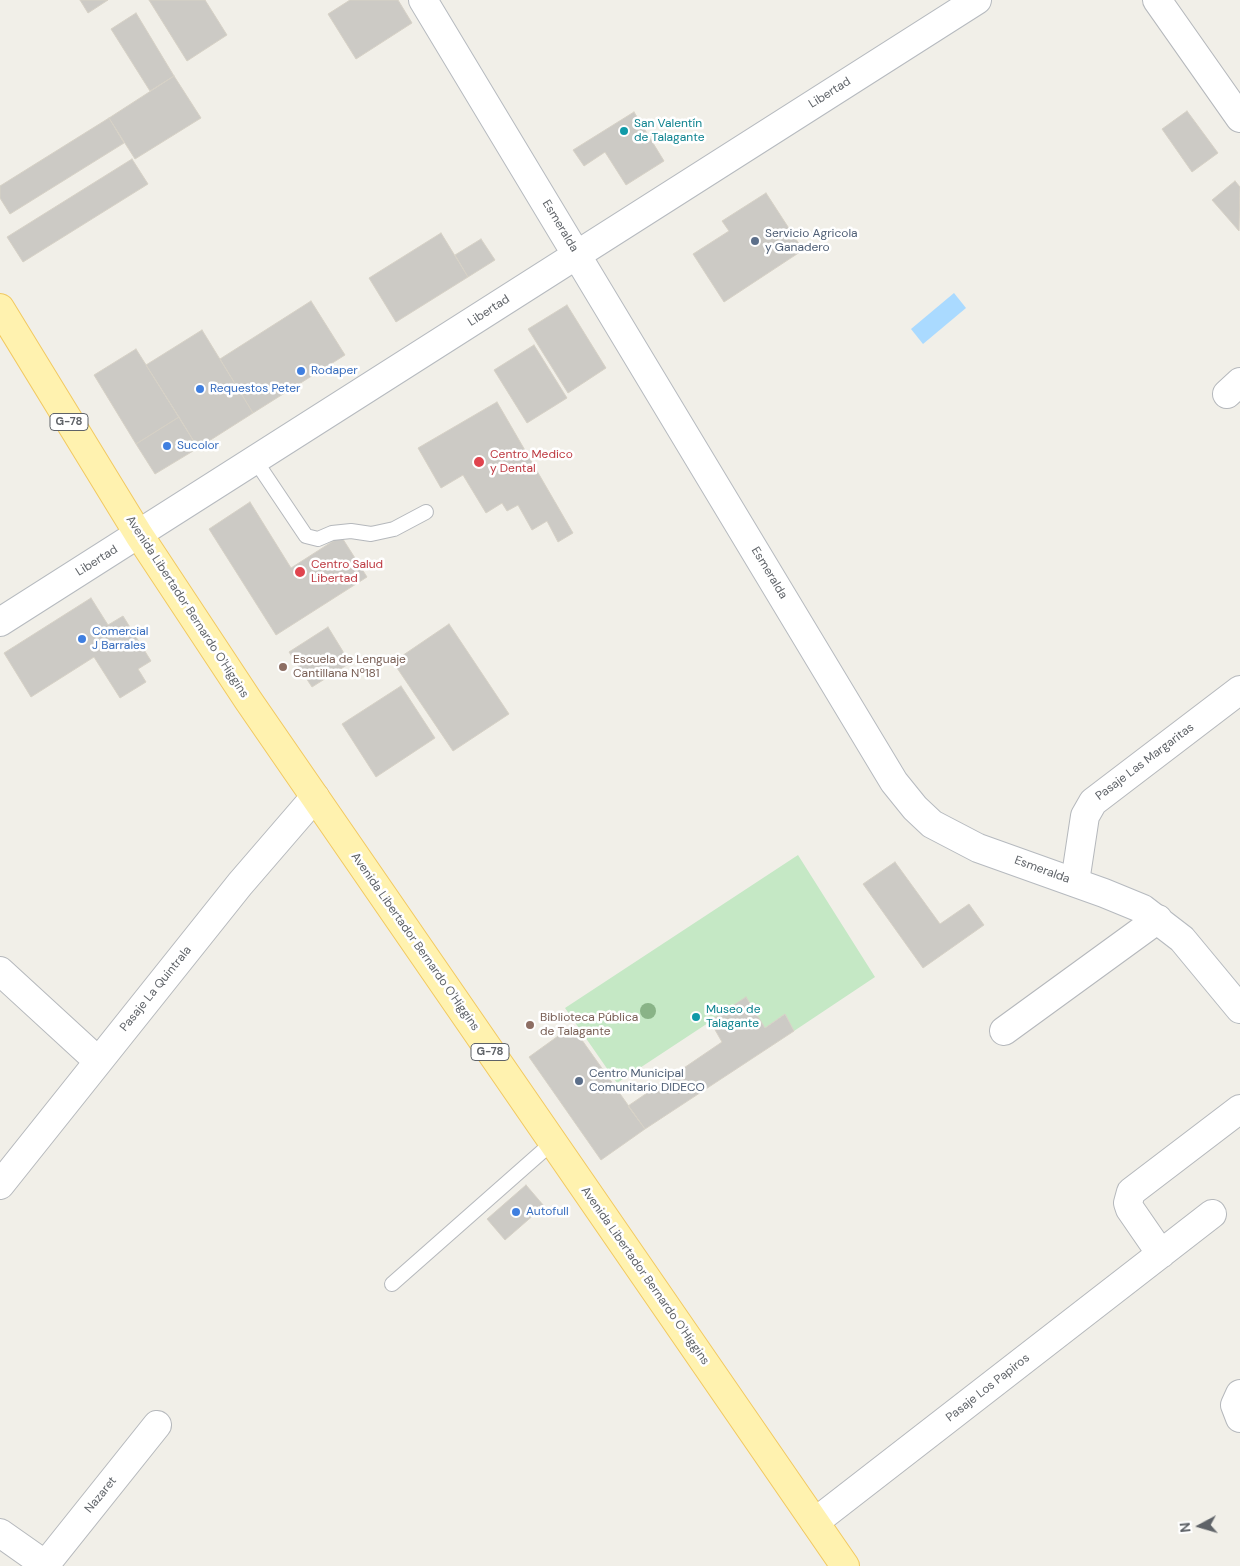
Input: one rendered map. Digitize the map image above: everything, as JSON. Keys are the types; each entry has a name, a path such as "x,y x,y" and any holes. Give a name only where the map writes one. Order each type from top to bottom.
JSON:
{"main road":[{"name":"Avenida Libertador Bernardo O'Higgins","path":"0,308 139,535 248,700 845,1566"}],"street":[{"name":"Esmeralda","path":"423,0 578,254 894,782 915,808 932,824 956,838 1127,901 1158,919 1195,953 1240,1009"},
{"name":"Libertad","path":"0,622 977,0"},
{"path":"1156,0 1240,118"},
{"name":"Pasaje Las Margaritas","path":"1076,882 1085,816 1093,802 1240,690"},
{"name":"Pasaje La Quintrala","path":"0,1185 234,892 315,797"},
{"path":"1004,1030 1158,919"},
{"path":"0,971 98,1061"},
{"path":"1161,1254 1130,1209 1128,1203 1131,1192 1240,1108"},
{"name":"Pasaje Los Papiros","path":"815,1522 1212,1214"},
{"path":"1240,1394 1235,1405 1240,1418"},
{"name":"Nazaret","path":"46,1565 157,1425"},
{"path":"0,1533 46,1565"}],"lane":[{"path":"255,460 306,536 318,539 332,533 351,531 371,534 394,529 426,512"},
{"path":"392,1284 553,1142"}],"green space":[{"path":"798,855 875,977 794,1031 785,1014 765,1028 746,998 617,1083 565,1008"}],"water":[{"path":"954,293 966,308 923,344 911,329"}],"building":[{"path":"80,0 108,0 88,13"},
{"path":"149,0 205,0 227,35 187,61"},
{"path":"350,0 398,0 412,23 356,59 328,14"},
{"path":"136,13 174,76 150,91 111,29"},
{"path":"174,76 201,118 135,159 109,118"},
{"path":"1187,111 1218,153 1192,172 1162,129"},
{"name":"San Valentín de Talagante","path":"634,112 664,161 626,185 605,152 584,166 573,150"},
{"path":"109,118 124,143 10,214 0,198 0,186"},
{"path":"132,159 148,184 23,262 7,237"},
{"path":"1235,181 1240,187 1239,231 1212,200"},
{"name":"Servicio Agricola y Ganadero","path":"766,193 803,250 724,302 693,254 729,231 722,221"},
{"path":"441,233 468,277 396,322 369,278"},
{"path":"481,239 495,260 468,277 455,255"},
{"path":"311,301 345,355 253,413 220,359"},
{"path":"567,305 606,368 568,393 528,329"},
{"name":"Requestos Peter","path":"202,330 253,413 198,448 146,365"},
{"path":"534,345 567,398 527,423 494,370"},
{"path":"136,349 179,417 136,444 94,375"},
{"name":"Centro Medico y Dental","path":"497,402 573,533 558,542 547,521 532,530 518,505 507,511 502,503 486,513 463,475 441,488 418,448"},
{"name":"Sucolor","path":"179,417 198,448 155,474 136,444"},
{"name":"Centro Salud Libertad","path":"250,502 291,568 341,536 367,577 276,635 209,529"},
{"name":"Comercial J Barrales","path":"91,598 108,625 123,616 151,661 138,669 146,682 120,698 94,657 31,697 4,653"},
{"path":"449,624 509,714 453,751 393,662"},
{"path":"328,627 350,663 312,687 289,652"},
{"path":"401,686 435,738 376,777 342,724"},
{"path":"895,862 940,924 969,904 984,925 923,968 863,884"},
{"path":"746,997 765,1028 785,1014 794,1031 645,1129 628,1106 722,1042 710,1021"},
{"name":"Centro Municipal Comunitario DIDECO","path":"572,1026 645,1129 601,1160 529,1057"},
{"name":"Autofull","path":"526,1185 544,1206 505,1240 487,1219"}],"place":[{"name":"San Valentín de Talagante","path":"624,131"},
{"name":"Servicio Agricola y Ganadero","path":"755,241"},
{"name":"Rodaper","path":"301,371"},
{"name":"Requestos Peter","path":"200,389"},
{"name":"Sucolor","path":"167,446"},
{"name":"Centro Medico y Dental","path":"479,462"},
{"name":"Centro Salud Libertad","path":"300,572"},
{"name":"Comercial J Barrales","path":"82,639"},
{"name":"Escuela de Lenguaje Cantillana Nº181","path":"283,667"},
{"name":"Museo de Talagante","path":"696,1017"},
{"name":"Biblioteca Pública de Talagante","path":"530,1025"},
{"name":"Centro Municipal Comunitario DIDECO","path":"579,1081"},
{"name":"Autofull","path":"516,1212"}]}
